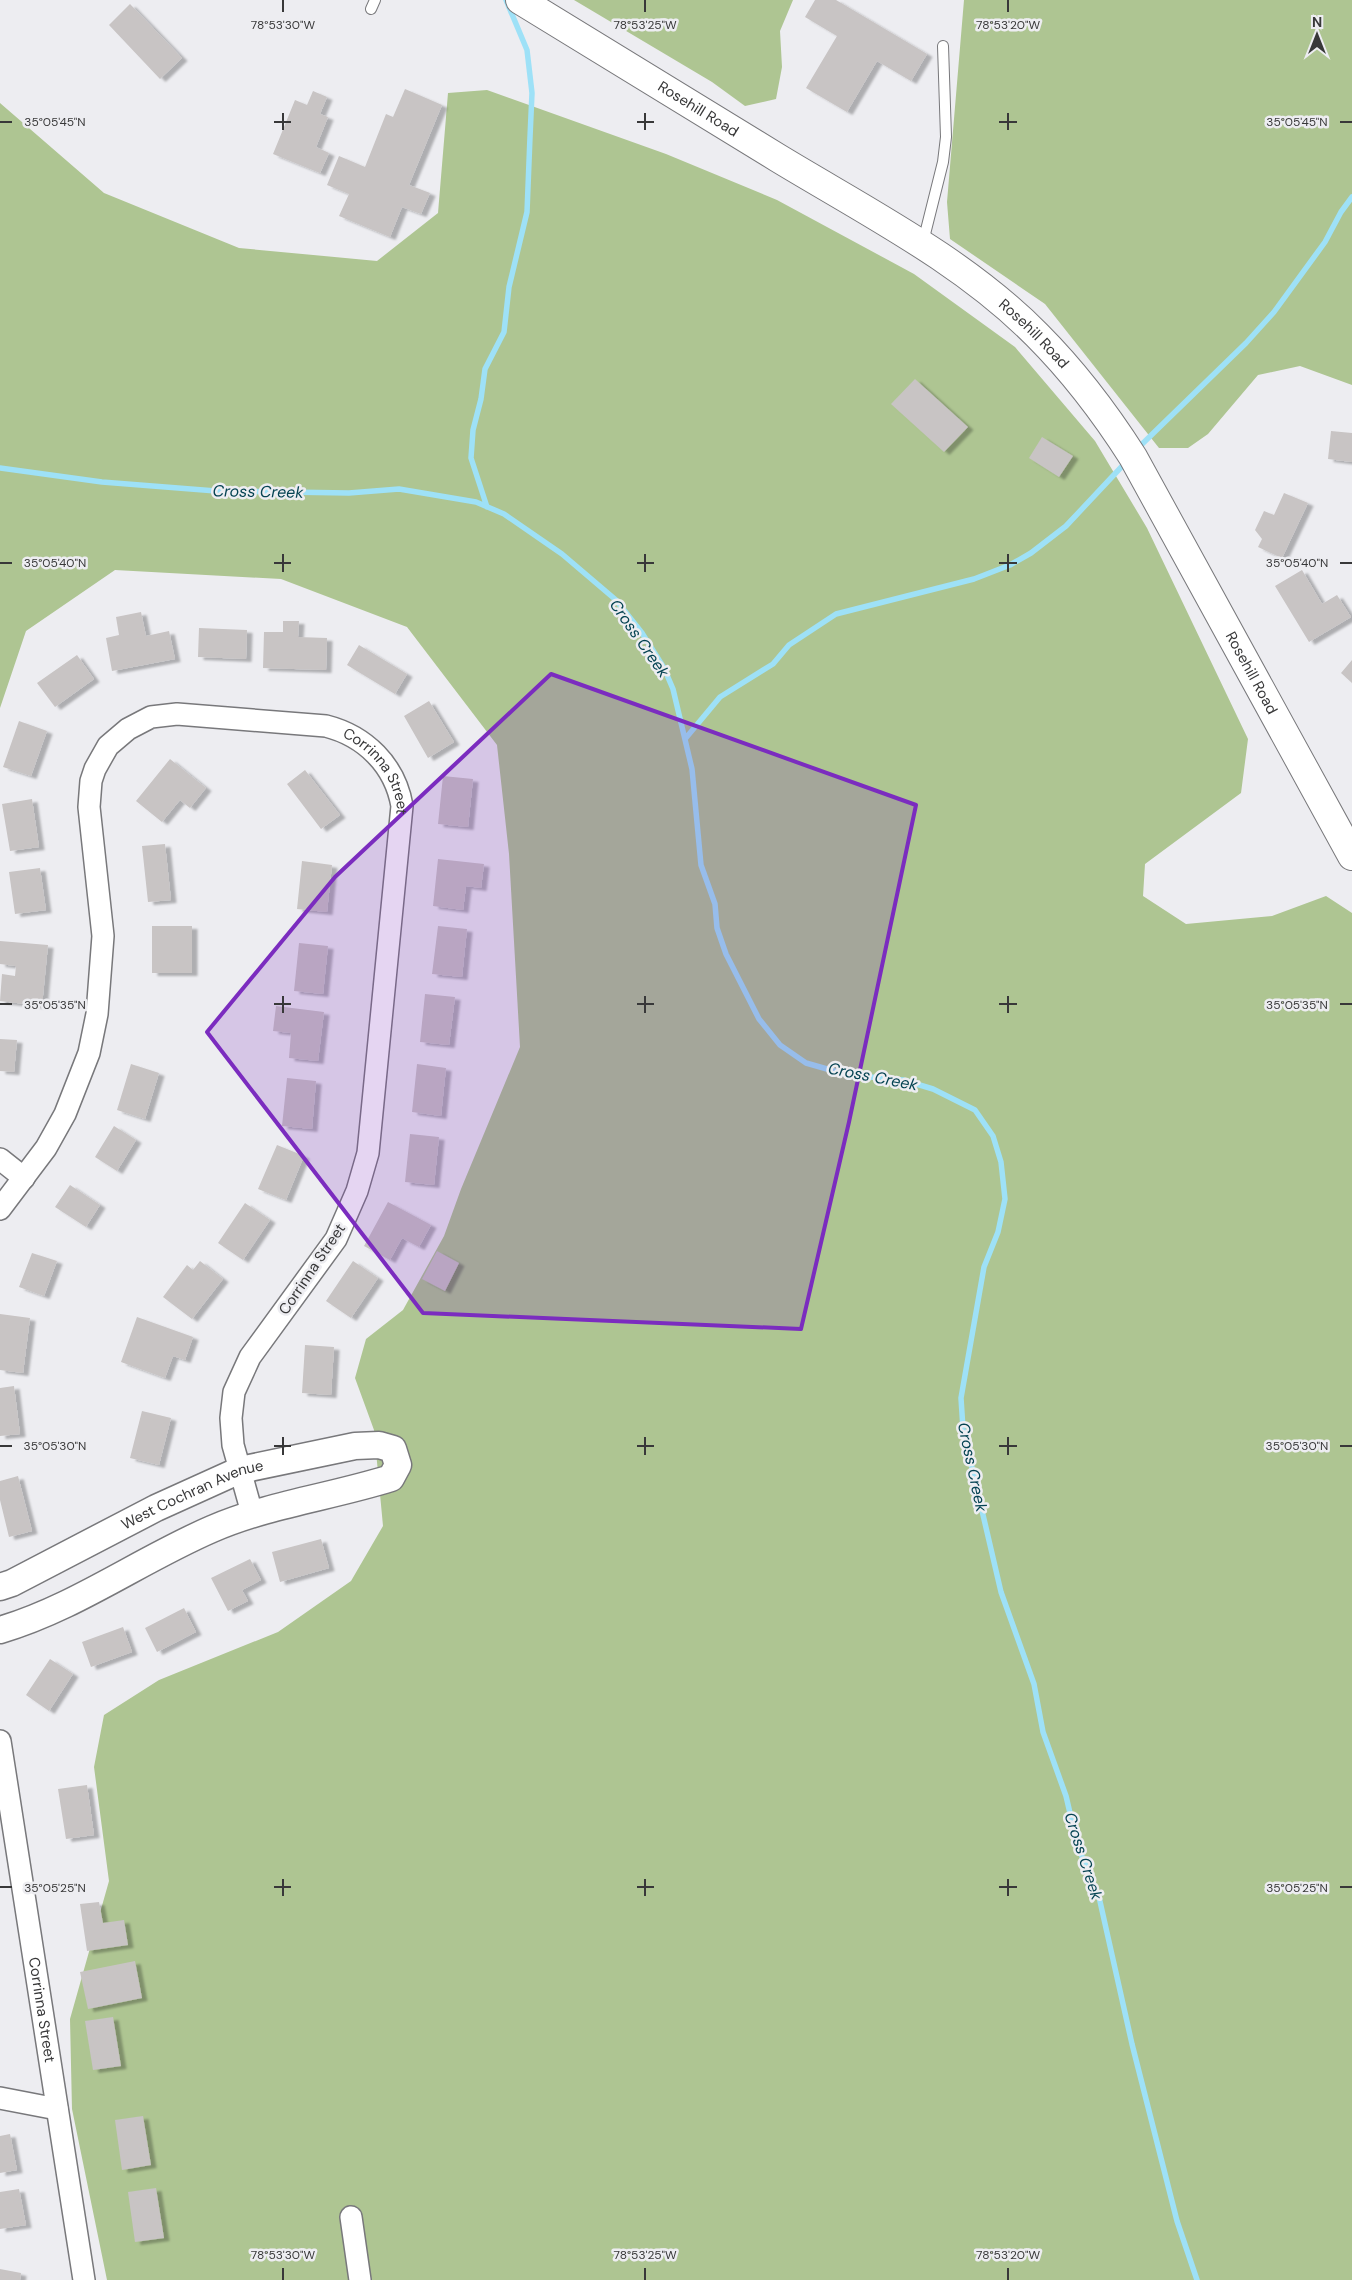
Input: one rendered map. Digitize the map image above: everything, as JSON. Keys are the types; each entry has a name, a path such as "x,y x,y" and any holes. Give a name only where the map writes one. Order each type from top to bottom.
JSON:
{"main road":[{"name":"Rosehill Road","path":"520,0 922,246 997,299 1036,334 1072,372 1105,413 1133,457 1352,856"}],"street":[{"name":"Corrinna Street","path":"0,1209 46,1148 65,1114 89,1053 97,1014 103,936 89,794 95,768 108,746 117,737 139,722 158,716 177,714 326,726 350,734 372,749 389,769 400,793 402,806 368,1153 358,1191 336,1239 243,1368 234,1392 231,1418 233,1444 252,1513"},
{"path":"0,1159 24,1178"},
{"name":"West Cochran Avenue","path":"0,1587 156,1508 240,1470 355,1446 379,1445 393,1449 398,1465 391,1478 252,1513 176,1545 32,1620 0,1630"},
{"name":"Corrinna Street","path":"0,1741 84,2280"},
{"path":"0,2098 56,2109"},
{"path":"351,2217 360,2280"}],"lane":[{"path":"922,246 944,154 946,137 943,46"}],"highlighted area":[{"path":"551,674 916,805 849,1122 801,1329 423,1313 207,1032 335,877"}],"green space":[{"path":"574,0 793,0 780,31 782,67 776,99 745,106 712,82"},
{"path":"964,0 1352,0 1352,385 1300,366 1258,375 1208,434 1188,448 1159,448 1045,304 950,239 947,202"},
{"path":"487,90 666,154 777,200 914,274 1015,347 1095,441 1147,528 1248,739 1241,793 1145,864 1143,896 1186,924 1272,916 1326,896 1352,913 1352,2280 107,2280 72,2109 70,2019 109,1881 94,1767 104,1715 159,1680 278,1632 351,1581 383,1526 374,1430 355,1378 366,1339 403,1310 444,1236 461,1189 520,1047 509,854 497,745 407,627 281,579 115,570 26,631 0,708 0,103 104,193 239,248 377,261 438,213 448,93"}],"building":[{"path":"815,0 836,0 927,54 911,81 877,61 847,112 806,88 837,36 805,17"},
{"path":"130,4 182,58 160,79 109,25"},
{"path":"405,89 442,105 409,185 430,193 421,214 402,207 390,237 339,216 349,194 327,185 339,156 365,167 386,114 393,117"},
{"path":"313,91 327,97 320,114 328,117 316,147 329,153 320,173 273,154 295,100 307,105"},
{"path":"915,379 968,427 944,452 891,404"},
{"path":"1331,431 1352,433 1352,462 1328,459"},
{"path":"1042,437 1073,456 1059,477 1029,458"},
{"path":"1284,493 1308,503 1282,558 1258,547 1262,539 1255,530 1264,511 1274,515"},
{"path":"1302,570 1322,604 1337,595 1351,617 1309,642 1275,586"},
{"path":"141,612 146,636 169,631 175,659 112,671 106,638 119,635 116,617"},
{"path":"283,621 299,621 298,637 327,638 326,670 263,668 264,632 283,632"},
{"path":"199,628 247,630 246,659 198,657"},
{"path":"359,645 407,674 395,694 347,665"},
{"path":"77,655 94,679 55,707 37,683"},
{"path":"1352,660 1352,683 1341,673"},
{"path":"429,701 454,742 428,758 404,716"},
{"path":"19,721 47,731 31,776 3,767"},
{"path":"170,759 206,788 190,808 180,800 162,822 136,801"},
{"path":"305,770 340,815 321,829 287,784"},
{"path":"443,776 473,779 468,827 438,824"},
{"path":"32,799 39,847 10,851 2,804"},
{"path":"165,844 171,900 148,902 142,846"},
{"path":"438,859 484,864 481,888 466,886 463,910 433,906"},
{"path":"302,861 332,865 327,912 297,909"},
{"path":"40,868 46,910 15,914 9,872"},
{"path":"152,926 192,926 192,973 152,973"},
{"path":"438,926 467,929 462,977 432,974"},
{"path":"0,941 48,945 42,1006 0,1001 2,974 15,976 16,966 0,964"},
{"path":"299,943 328,946 323,994 294,991"},
{"path":"425,994 455,997 449,1045 420,1042"},
{"path":"276,1006 324,1012 318,1061 289,1058 291,1033 273,1031"},
{"path":"0,1039 17,1040 14,1072 0,1071"},
{"path":"131,1064 159,1073 145,1119 117,1110"},
{"path":"417,1064 446,1068 441,1116 412,1112"},
{"path":"287,1078 316,1081 312,1129 282,1126"},
{"path":"114,1126 136,1140 117,1171 95,1157"},
{"path":"410,1134 439,1137 434,1185 405,1182"},
{"path":"277,1145 304,1156 286,1200 258,1189"},
{"path":"70,1185 100,1205 86,1227 55,1207"},
{"path":"388,1202 431,1225 419,1247 402,1238 390,1260 364,1246"},
{"path":"245,1203 270,1220 243,1260 218,1243"},
{"path":"437,1251 459,1263 445,1291 422,1279"},
{"path":"32,1253 57,1261 44,1296 19,1287"},
{"path":"200,1261 223,1279 192,1319 163,1297 187,1265 193,1270"},
{"path":"353,1261 378,1278 351,1318 326,1301"},
{"path":"0,1314 30,1318 23,1373 0,1370"},
{"path":"137,1317 193,1337 185,1360 173,1356 165,1378 121,1362"},
{"path":"305,1345 334,1347 331,1395 302,1393"},
{"path":"14,1386 20,1434 0,1436 0,1388"},
{"path":"142,1411 171,1418 159,1465 130,1458"},
{"path":"18,1476 32,1531 9,1537 0,1500 0,1481"},
{"path":"321,1539 329,1568 280,1582 272,1552"},
{"path":"250,1559 261,1580 242,1590 248,1601 228,1611 211,1578"},
{"path":"184,1608 196,1632 157,1652 145,1628"},
{"path":"123,1627 132,1652 91,1667 82,1642"},
{"path":"50,1659 73,1674 49,1711 26,1695"},
{"path":"87,1785 94,1835 66,1839 58,1789"},
{"path":"99,1902 103,1923 124,1920 128,1945 87,1951 80,1904"},
{"path":"135,1961 142,1998 88,2009 80,1972"},
{"path":"113,2017 121,2066 93,2070 85,2021"},
{"path":"143,2116 151,2165 122,2170 115,2120"},
{"path":"10,2134 17,2170 0,2173 0,2136"},
{"path":"156,2188 164,2238 135,2242 128,2192"},
{"path":"19,2189 26,2225 0,2229 0,2192"},
{"path":"0,2269 21,2273 20,2280 0,2280"}],"waterway":[{"path":"487,507 471,458 473,430 481,399 485,369 504,332 509,287 527,212 532,93 527,50 506,0"},
{"path":"1137,449 1246,343 1274,312 1325,242 1341,212 1352,197"},
{"path":"685,739 720,697 773,664 789,645 836,614 974,579 1010,565 1031,553 1066,526 1126,462"},
{"name":"Cross Creek","path":"0,468 102,482 216,491 349,493 399,489 476,502 504,514 562,554 616,600 642,633 664,668 673,689 692,769 701,865 715,904 717,928 726,954 759,1019 780,1045 806,1063 848,1075 903,1080 933,1089 975,1110 993,1136 1001,1162 1005,1199 998,1232 984,1267 961,1398 963,1429 1001,1592 1034,1684 1043,1732 1066,1796 1078,1847 1099,1897 1132,2044 1177,2221 1197,2280"}]}
